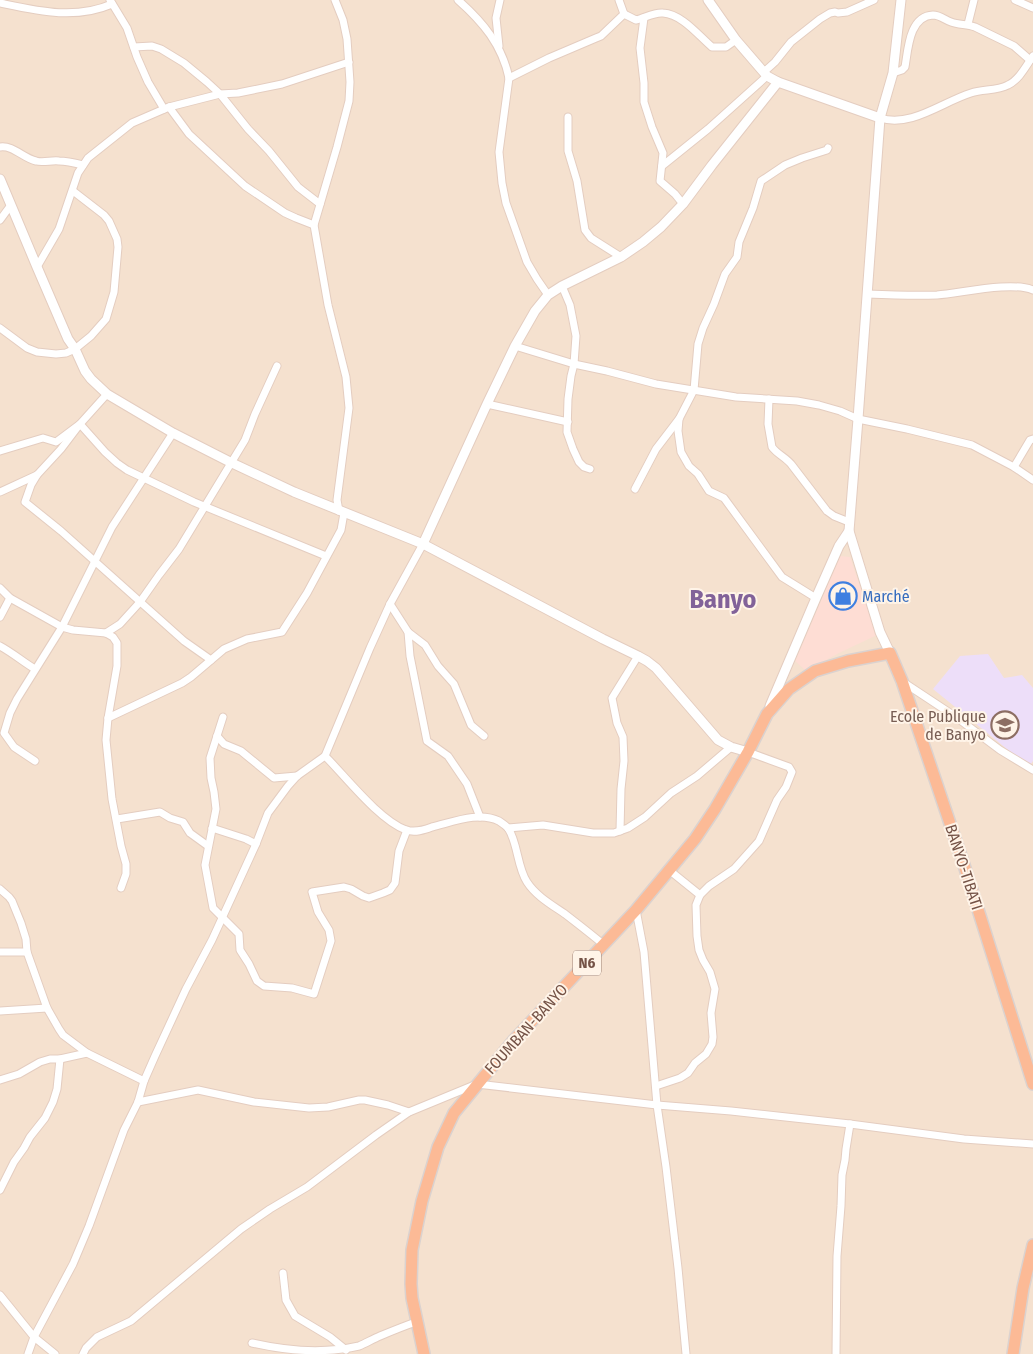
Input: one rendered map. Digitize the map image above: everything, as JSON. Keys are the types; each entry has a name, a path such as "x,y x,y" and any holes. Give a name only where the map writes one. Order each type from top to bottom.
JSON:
{"highway":[{"name":"BANYO-TIBATI","path":"890,652 902,681 964,865 1033,1084"},
{"name":"FOUMBAN-BANYO","path":"424,1354 412,1298 412,1250 422,1201 438,1147 448,1124 459,1106 514,1040 636,910 695,839 748,752 767,714 789,689 815,671 848,661 890,652"},
{"path":"1013,1354 1023,1288 1033,1245"}],"street":[{"path":"108,718 182,683 224,649 247,639 282,632 307,593 341,530 341,512 337,500 349,395 322,277 314,225 338,147 349,101 350,82 347,39 343,20 335,0"},
{"path":"458,0 490,32 504,60 509,78 499,152 502,183 506,203 527,262 536,279 548,295"},
{"path":"499,52 496,18 500,0"},
{"path":"619,0 624,14 636,20 663,13 674,16 684,22 712,47 726,48 736,40"},
{"path":"708,0 736,40 765,74 778,82 890,121 908,119 970,93 1010,85 1021,74 1032,58 1014,46 968,24 954,23 933,15 918,22 912,33 905,67 894,73"},
{"path":"662,166 708,128 765,74 791,42 820,19 830,13 848,12 874,0"},
{"path":"890,652 880,632 849,527 880,118 894,73 901,0"},
{"path":"968,24 974,0"},
{"path":"1015,0 1033,8"},
{"path":"0,4 46,12 83,13 100,9 111,2 127,28 148,82 188,134 245,186 285,213 314,225"},
{"path":"509,78 549,58 601,36 624,14"},
{"path":"644,18 640,48 644,102 652,127 664,152 660,181 675,194 682,204"},
{"path":"134,47 152,46 161,49 184,63 220,94 298,186 320,204"},
{"path":"37,267 59,229 78,173 83,165 88,158 132,122 167,108 220,94 238,93 282,84 349,62"},
{"path":"28,1354 34,1337 72,1264 89,1226 124,1130 138,1102 144,1081 186,989 212,940 256,844 268,813 297,776 325,756 390,604 423,544 487,404 535,310 548,295 562,286 621,257 651,236 668,221 778,82"},
{"path":"568,117 568,150 577,180 585,230 591,238 621,257"},
{"path":"0,146 9,147 37,162 61,161 83,165"},
{"path":"635,489 656,449 679,419 694,390 698,344 703,328 725,274 737,257 739,242 753,208 761,181 785,165 828,148"},
{"path":"0,179 68,338 88,376 107,394 173,433 232,463 341,512 423,544 602,639 638,656 656,668 718,740 731,747 789,767 792,772 791,777 759,841 734,869 709,886 700,895 696,905 699,950 710,972 715,988 710,1013 712,1044 706,1054 695,1063 688,1073 680,1078 656,1086"},
{"path":"0,328 27,348 37,352 56,354 66,353 75,349 91,336 106,318 114,292 117,239 109,221 104,215 73,191"},
{"path":"0,220 11,205"},
{"path":"562,286 567,295 576,336 574,364 570,381 567,427 569,439 576,456 584,467 590,469"},
{"path":"867,294 921,296 1019,287 1033,290"},
{"path":"515,346 574,364 607,370 656,384 736,397 797,401 840,411 858,419 972,445 1014,467 1033,480"},
{"path":"106,633 120,624 140,602 179,549 245,440 277,366"},
{"path":"107,394 37,475 25,502 61,531 184,642 211,660"},
{"path":"769,399 768,424 772,447 786,458 827,511 849,527"},
{"path":"487,404 568,422"},
{"path":"679,419 678,432 681,452 689,466 698,474 709,491 724,498 782,577 816,598"},
{"path":"80,424 116,463 144,479 326,556"},
{"path":"0,451 43,438 56,442 80,424"},
{"path":"34,761 14,746 4,733 13,706 62,627 112,527 173,433"},
{"path":"1014,467 1030,440 1033,439"},
{"path":"0,492 37,475"},
{"path":"767,714 816,598 849,527"},
{"path":"0,588 10,598 62,627 106,633 113,637 118,646 106,746 112,799 126,870 121,888"},
{"path":"0,617 10,598"},
{"path":"390,604 408,632 425,644 438,666 454,684 471,725 484,736"},
{"path":"408,632 410,656 427,741 448,756 467,784 480,817"},
{"path":"0,646 36,670"},
{"path":"620,831 624,761 623,737 617,723 612,698 638,656"},
{"path":"902,681 956,717 1000,750 1033,770"},
{"path":"222,717 210,758 210,778 216,809 204,865 213,908 239,934 240,950 250,964 257,981 264,986 292,988 314,994 331,941 329,930 318,912 312,892 344,887 368,898 384,894 395,883 398,851 407,830"},
{"path":"217,736 224,744 241,751 274,778 297,776"},
{"path":"508,828 543,825 593,833 614,833 620,831 645,817 671,793 697,776 731,747"},
{"path":"325,756 392,823 407,830 421,830 480,817 488,817 499,821 508,828 528,883 537,893 604,945"},
{"path":"117,819 160,812 170,818 183,822 190,833 208,846"},
{"path":"212,828 256,844"},
{"path":"669,870 700,895"},
{"path":"0,889 9,897 15,908 25,932 27,952 47,1008 63,1035 86,1054 144,1081"},
{"path":"636,910 644,952 657,1105 678,1268 686,1354"},
{"path":"0,952 27,952"},
{"path":"0,1011 47,1008"},
{"path":"0,1080 19,1074 40,1062 86,1054"},
{"path":"0,1190 14,1162 45,1118 53,1102 60,1059"},
{"path":"83,1354 97,1337 131,1321 241,1229 270,1209 307,1188 409,1112 477,1084 657,1105 850,1124 964,1139 1033,1144"},
{"path":"138,1102 198,1090 254,1102 309,1108 328,1107 365,1100 409,1112"},
{"path":"836,1354 837,1256 842,1175 850,1124"},
{"path":"283,1273 286,1300 294,1316 330,1336 346,1350"},
{"path":"0,1296 34,1337 55,1354"},
{"path":"252,1343 286,1351 310,1354 346,1350 416,1322"}],"shaded area":[{"path":"0,0 1033,0 1033,1354 0,1354"},
{"name":"Marché","path":"840,556 850,557 877,635 806,671 795,661"},
{"name":"Ecole Publique de Banyo","path":"988,654 1004,678 1022,675 1033,688 1033,761 1029,767 933,689 960,656"}],"place":[{"name":"Marché","path":"843,596"},
{"name":"Ecole Publique de Banyo","path":"1005,725"}],"district":[{"name":"Banyo","path":"723,599"}]}
